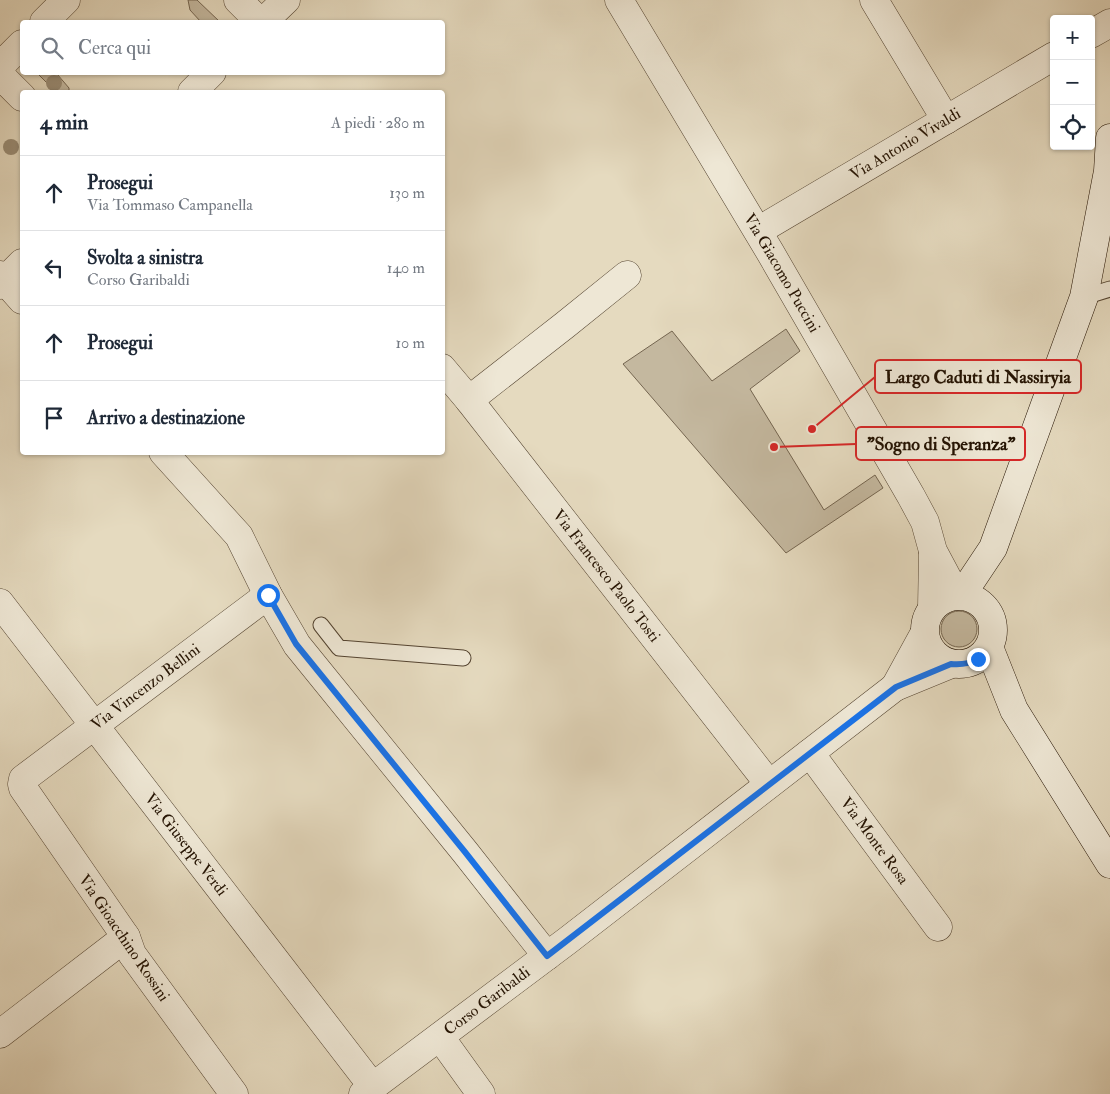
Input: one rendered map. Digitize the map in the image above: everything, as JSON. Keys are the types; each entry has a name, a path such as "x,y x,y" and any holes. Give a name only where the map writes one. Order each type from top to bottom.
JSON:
{"street":[{"path":"46,20 66,0"},
{"path":"238,0 259,20"},
{"path":"263,20 286,0"},
{"name":"Via Giacomo Puccini","path":"619,0 758,231 911,496 925,522 934,551 959,596"},
{"path":"874,0 946,120"},
{"path":"1095,32 1110,23"},
{"path":"0,68 20,46"},
{"name":"Via Antonio Vivaldi","path":"758,231 1050,58"},
{"path":"0,72 2,77 20,95"},
{"path":"194,90 209,75"},
{"path":"959,596 992,548 1084,297 1108,171 1110,138"},
{"path":"470,400 627,275"},
{"path":"7,276 20,297"},
{"name":"Via Francesco Paolo Tosti","path":"445,371 470,400 769,784"},
{"path":"166,455 239,536 268,595 296,644 547,956"},
{"path":"987,610 992,548"},
{"name":"Via Giacomo Puccini","path":"932,608 934,551"},
{"name":"Via Vincenzo Bellini","path":"23,778 268,595"},
{"path":"959,596 976,600 982,604 992,621 993,634 989,647 978,659 959,664 944,662 933,653 924,634 927,616 932,608 944,600 959,596"},
{"name":"Via Giuseppe Verdi","path":"0,603 368,1090"},
{"name":"Corso Garibaldi","path":"896,687 924,634"},
{"path":"989,647 1014,710 1110,864"},
{"path":"959,664 1014,710"},
{"name":"Corso Garibaldi","path":"368,1090 547,956 896,687 959,664"},
{"name":"Via Monte Rosa","path":"810,754 938,928"},
{"name":"Via Gioacchino Rossini","path":"23,778 23,788 126,937 132,954 234,1094"},
{"path":"0,1034 126,937"},
{"path":"440,1037 481,1094"}],"lane":[{"path":"1084,297 1110,289"},
{"path":"321,625 339,648 462,658"}],"shaded area":[{"path":"188,0 197,0 218,20 199,20 190,10"},
{"path":"39,75 58,75 69,88 69,90 54,90"},
{"path":"786,329 800,351 750,389 824,510 875,475 883,488 786,553 623,364 672,331 712,381"},
{"path":"959,611 971,617 977,629 971,641 959,647 947,641 941,629 947,617"}],"place":[{"name":"Largo Caduti di Nassiryia","path":"812,429"},
{"name":"\"Sogno di Speranza\"","path":"774,447"}],"route":[{"path":"268,595 296,644 547,956 896,687 951,664 967,664 978,659"}]}
